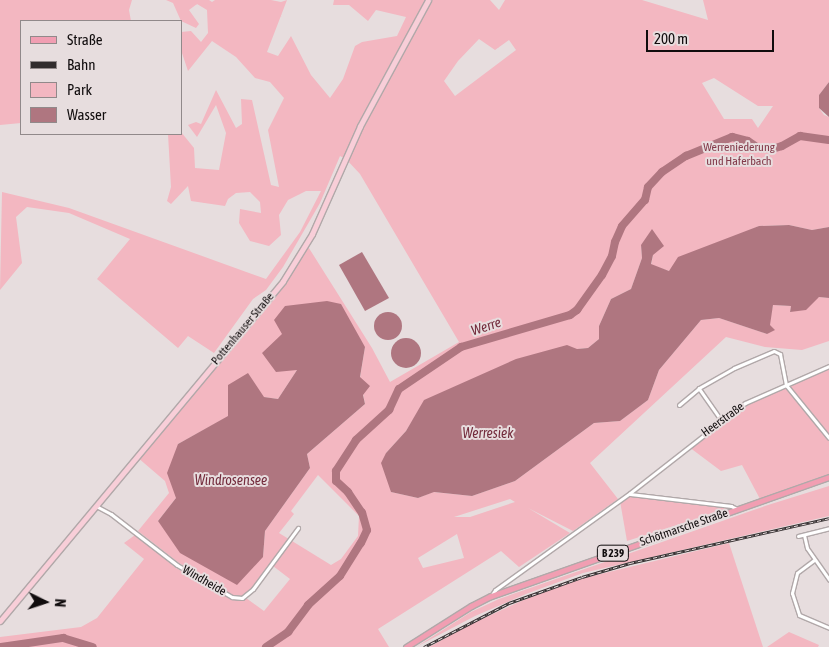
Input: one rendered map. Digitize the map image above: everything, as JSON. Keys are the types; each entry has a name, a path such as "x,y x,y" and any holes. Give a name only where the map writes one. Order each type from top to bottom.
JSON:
{"main road":[{"name":"Schötmarsche Straße","path":"406,647 471,606 491,596 829,477"}],"street":[{"name":"Pottenhauser Straße","path":"0,621 283,281 312,234 360,126 428,0"},
{"path":"678,405 699,388 734,368 774,351 780,354 786,385 829,438"},
{"name":"Heerstraße","path":"491,596 495,590 630,493 720,420 746,403 829,366"},
{"path":"699,388 720,420"},
{"path":"630,493 731,506 737,509"},
{"name":"Windheide","path":"96,506 111,514 177,565 232,597 242,598 253,589 298,528"},
{"path":"798,536 829,528"},
{"path":"804,534 807,548 829,580"},
{"path":"814,560 797,573 792,593 799,615 829,628"}],"green space":[{"path":"0,0 132,0 129,10 131,20 20,20 20,123 0,125"},
{"name":"Werreniederung und Haferbach","path":"166,0 209,0 212,2 215,0 271,0 281,2 287,0 267,52 278,56 291,36 311,75 330,98 343,79 355,46 362,42 397,36 406,17 376,10 368,21 349,5 333,5 334,0 490,0 499,10 505,0 642,0 708,20 703,0 829,0 829,82 819,95 819,108 824,115 829,117 829,227 812,230 789,225 759,226 669,271 651,265 653,255 641,245 642,258 631,289 611,299 599,326 599,339 588,348 577,349 425,400 406,431 386,453 391,492 418,498 433,492 472,496 515,481 594,423 620,421 648,400 659,370 701,320 719,318 767,334 773,305 791,306 790,312 819,297 829,298 829,341 802,350 765,347 726,337 590,463 618,499 573,531 528,508 570,533 519,567 501,551 378,629 389,647 0,647 0,637 81,627 97,618 144,559 124,543 135,535 176,568 222,593 223,589 179,563 138,531 169,493 165,481 137,457 272,299 307,245 372,348 390,382 459,342 360,174 346,159 340,156 320,203 283,267 266,290 253,299 214,353 188,336 178,348 97,279 130,239 69,213 27,207 16,217 22,263 0,290 2,192 69,208 266,279 300,232 321,191 306,191 288,200 279,215 281,235 269,246 250,241 239,223 240,209 261,213 260,202 250,192 236,193 228,199 225,206 191,201 188,186 171,204 167,201 171,187 168,135 182,135 182,133 194,148 195,168 219,170 226,133 216,105 197,137 188,125 196,122 201,124 216,90 236,128 242,124 241,99 252,100 271,185 279,187 268,130 284,98 270,82 255,78 236,57 212,41 188,71 182,53 182,32 191,31 201,42 208,33 207,10 197,4 189,10 199,24 196,28 181,20 173,3","holes":["479,39 495,50 509,40 516,50 455,96 444,81 458,61","714,78 758,106 773,106 758,128 752,119 724,119 702,83","282,334 365,347 360,378 365,404 307,454 310,468 265,531 263,557 158,521 176,498 178,444 264,397 278,399 297,370","318,475 359,516 358,536 341,559 331,565 279,533 294,514 291,511","510,499 515,502 470,517 454,517","457,534 464,558 423,568 418,558","273,566 290,579 264,611 246,598 257,588"]},
{"path":"829,369 829,474 760,499 742,465 721,471 689,447 746,405"},
{"path":"829,486 829,516 583,573 526,594 475,616 416,647 471,612 499,599 768,505"},
{"path":"631,496 730,508 627,541 620,501"},
{"path":"729,543 763,647 429,647 471,624 528,598 584,578"},
{"path":"789,632 819,645 818,647 767,647"}],"water":[{"path":"829,82 829,117 819,108 819,95"},
{"name":"Werresiek","path":"789,225 812,230 829,227 829,298 819,297 806,310 790,312 791,306 773,305 770,325 775,330 767,334 719,318 701,320 659,370 648,400 620,421 594,423 515,481 472,496 434,492 418,498 391,492 381,463 386,453 406,431 424,400 516,359 567,345 577,349 588,348 599,339 599,326 611,299 631,289 642,258 641,245 652,229 664,246 653,255 651,264 669,271 678,257 759,226"},
{"path":"362,252 389,298 365,311 339,265"},
{"name":"Windrosensee","path":"327,301 341,304 365,347 360,377 370,386 363,395 365,404 307,454 310,468 265,531 263,557 237,585 180,553 158,521 176,498 167,473 178,444 228,416 228,385 248,373 264,397 278,399 297,370 276,372 262,353 282,334 274,320 285,306"},
{"path":"388,312 398,316 402,326 398,336 388,340 378,336 374,326 378,316"},
{"path":"406,338 416,343 421,353 416,363 406,368 396,363 391,353 396,343"}],"waterway":[{"name":"Werre","path":"266,647 288,632 308,605 340,576 361,543 367,530 362,513 348,492 336,481 336,471 356,440 389,410 399,389 461,347 570,315 577,310 602,275 612,256 615,242 622,226 645,200 648,187 662,172 686,156 732,137 748,141 758,148 772,149 800,136 829,140"},
{"name":"Werre","path":"1,647 63,638 93,647"}],"railway":[{"path":"424,647 509,603 582,577 630,563 829,518"}]}
